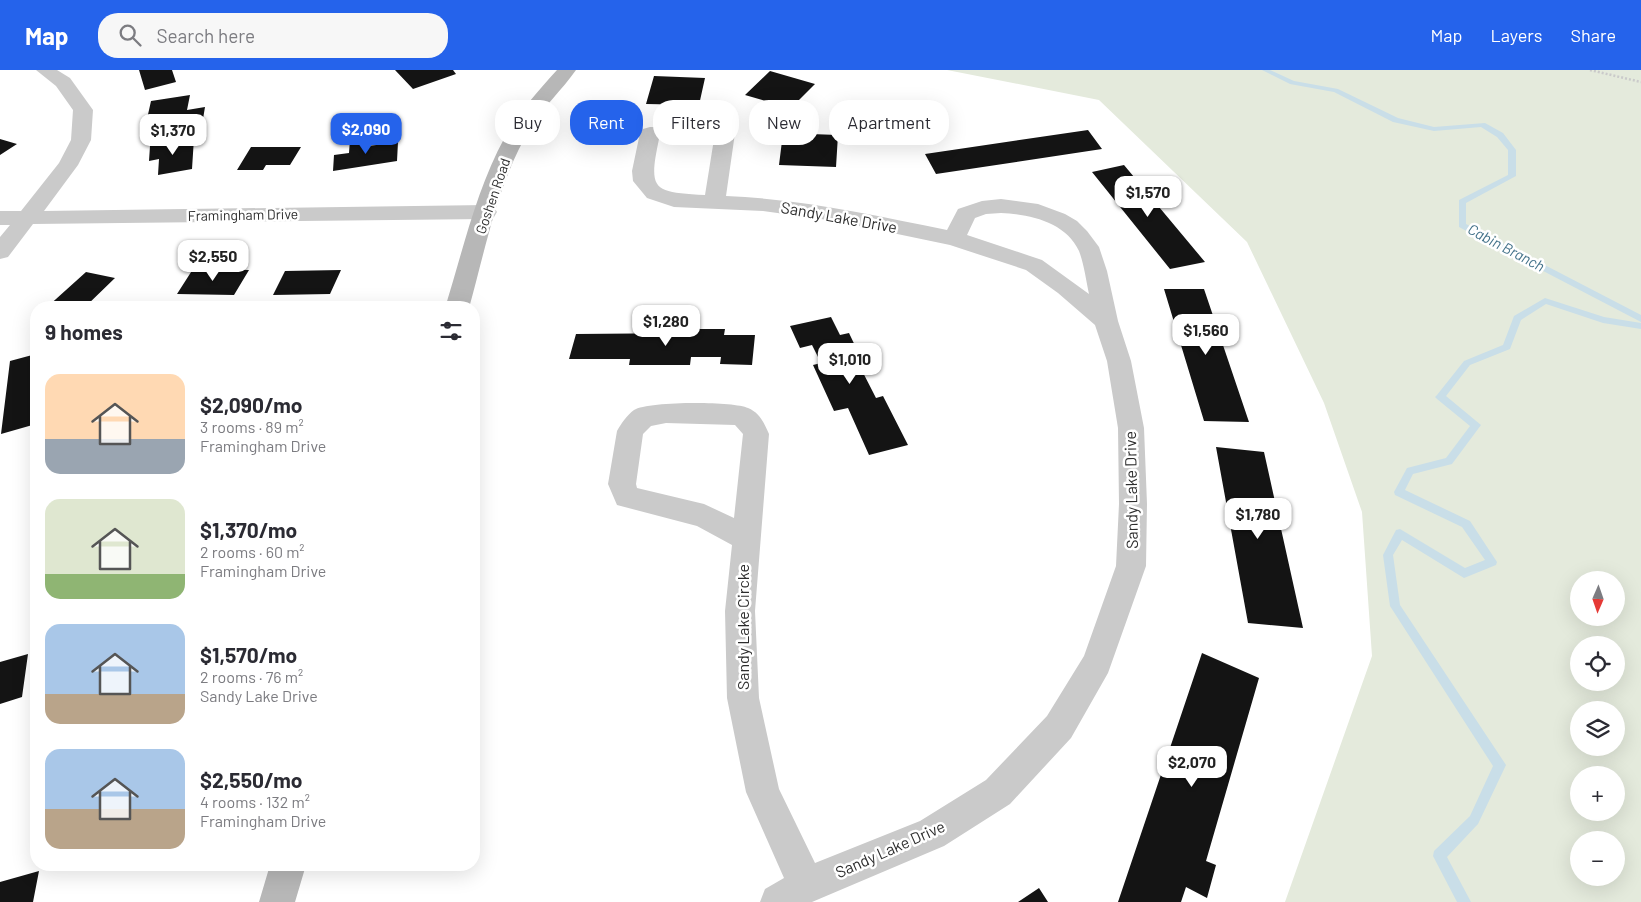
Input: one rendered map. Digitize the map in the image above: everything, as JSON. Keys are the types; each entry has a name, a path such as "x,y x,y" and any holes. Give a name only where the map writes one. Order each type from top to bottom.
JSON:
{"street":[{"path":"0,252 68,165 81,140 83,110 63,82 45,70"},
{"name":"Goshen Road","path":"459,301 486,212 510,146 522,125 567,70"},
{"name":"Sandy Lake Drive","path":"715,202 725,132 650,133 642,171 643,181 654,193 674,200 715,202 763,204 835,214 954,239 1034,265 1106,321 1119,361 1131,428 1133,513 1131,566 1097,663 1059,727 998,792 932,834 806,885 778,902"},
{"path":"954,239 966,214 986,207 1016,206 1047,213 1075,229 1089,248 1106,321"},
{"name":"Framingham Drive","path":"0,218 486,212"},
{"name":"Sandy Lake Circke","path":"745,538 704,516 627,497 622,484 630,431 643,417 666,413 740,415 750,422 756,434 745,538 740,611 743,698 763,792 806,885"},
{"path":"276,902 286,871"}],"path":[{"path":"1590,70 1641,82"}],"shaded area":[{"path":"947,70 1641,70 1641,902 1285,902 1372,656 1362,512 1324,403 1247,242 1099,100"}],"building":[{"path":"139,70 172,70 176,82 145,90"},
{"path":"395,70 453,70 456,74 413,89"},
{"path":"770,71 815,84 799,100 762,100 745,95"},
{"path":"654,76 705,78 700,100 653,100 653,104 646,104"},
{"path":"190,95 187,110 205,107 203,119 145,128 151,101"},
{"path":"1088,130 1102,149 936,174 925,154"},
{"path":"819,134 829,135 829,145 837,145 836,167 779,165 782,145 819,145"},
{"path":"370,136 369,146 398,142 397,161 333,171 334,155 349,153 350,139"},
{"path":"194,138 192,169 158,175 159,159 149,161 150,146"},
{"path":"0,139 17,144 0,155"},
{"path":"251,147 301,147 290,165 266,165 263,170 237,170"},
{"path":"1124,165 1205,262 1170,269 1092,172"},
{"path":"193,269 249,270 234,295 177,294"},
{"path":"341,270 330,294 273,295 285,271"},
{"path":"86,272 115,278 91,301 54,301"},
{"path":"1164,289 1204,289 1249,422 1204,421"},
{"path":"831,317 840,335 849,333 859,354 854,355 876,398 883,396 908,445 869,455 848,408 834,411 813,365 821,363 812,345 800,348 790,326"},
{"path":"693,329 725,329 724,335 755,335 752,365 720,364 721,357 691,357 690,365 629,365 630,359 569,359 576,334 692,333"},
{"path":"30,356 30,426 1,434 10,361"},
{"path":"1216,447 1264,452 1303,628 1248,623"},
{"path":"1202,653 1259,678 1206,861 1216,865 1207,898 1186,887 1181,902 1118,902"},
{"path":"28,654 22,697 0,704 0,662"},
{"path":"39,871 33,902 0,902 0,882"},
{"path":"1039,888 1048,902 1018,902"}],"waterway":[{"name":"Cabin Branch","path":"1265,70 1292,83 1336,90 1396,120 1434,129 1482,125 1500,135 1512,150 1512,176 1462,202 1462,225 1641,319"},
{"path":"1464,902 1439,856 1474,820 1500,765 1395,606 1388,555 1400,533 1464,573 1492,562 1466,524 1399,492 1410,471 1449,461 1476,425 1440,397 1467,363 1507,347 1517,318 1545,301 1603,320 1641,326"}]}
